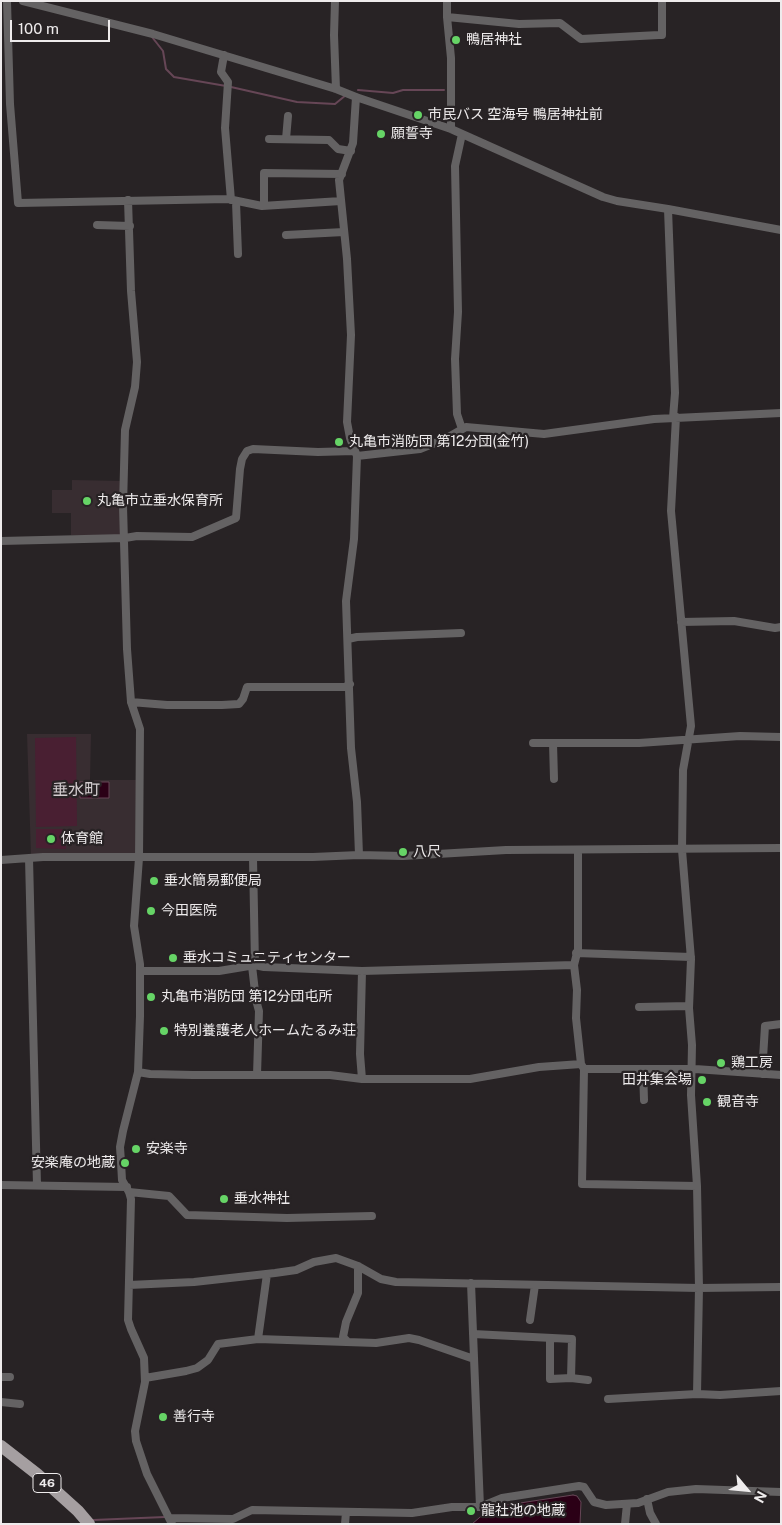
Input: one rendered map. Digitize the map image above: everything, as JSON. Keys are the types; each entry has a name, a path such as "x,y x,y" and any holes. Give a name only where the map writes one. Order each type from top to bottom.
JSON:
{"main road":[{"name":"46","path":"1,1446 37,1474 78,1511 89,1524"}],"street":[{"path":"7,1 10,104 18,202 234,201 264,206 341,201"},
{"path":"23,1 153,34 336,89 451,129 603,197 781,230"},
{"path":"335,1 336,89"},
{"path":"447,1 451,129"},
{"path":"447,17 519,24 560,22 582,39 662,35 662,1"},
{"path":"224,55 221,72 228,82 225,128 238,254"},
{"path":"356,97 351,151 339,180 350,335 347,422 356,453 354,539 346,601 351,748 357,802 359,855"},
{"path":"286,139 288,116"},
{"path":"462,134 455,166 458,312 455,359 457,414 462,429"},
{"path":"269,139 329,140 338,149 351,151"},
{"path":"264,206 264,173 342,174"},
{"path":"128,200 131,291 137,362 136,387 125,437 123,506 127,649 132,702 140,729 139,858 134,926 140,971 140,1016 138,1072 122,1131 120,1147 122,1180 128,1190 131,1206 128,1320 144,1358 145,1378 135,1431 136,1441 147,1474 171,1521 232,1519 252,1510 412,1513 480,1507 502,1498 579,1486 584,1488 594,1502 606,1505 638,1503 668,1492 696,1488 781,1492"},
{"path":"668,209 675,393 671,511 690,726 683,770 682,850 691,957 689,1006 692,1045 691,1095 697,1186 699,1288 697,1394"},
{"path":"97,225 130,226"},
{"path":"286,235 344,232"},
{"path":"1,541 125,538 137,536 192,537 236,518 242,459 248,451 254,449 276,452 356,453 420,449 445,439 466,427 544,434 675,418 781,413"},
{"path":"682,622 734,621 775,628 781,627"},
{"path":"348,640 357,637 461,633"},
{"path":"132,702 166,705 239,704 247,687 345,687 350,684"},
{"path":"533,743 639,743 740,736 781,737"},
{"path":"554,743 554,779"},
{"path":"1,860 29,858 403,856 506,850 781,848"},
{"path":"578,850 578,949 574,965 577,990 576,1018 582,1066 582,1184 697,1186"},
{"path":"29,858 37,1185"},
{"path":"254,858 254,965 256,1000 259,1011 256,1075"},
{"path":"576,954 691,957"},
{"path":"140,971 219,971 254,965 362,971 574,965"},
{"path":"362,971 360,1054 362,1079"},
{"path":"639,1007 689,1006"},
{"path":"762,1074 765,1026 781,1024"},
{"path":"138,1072 184,1075 330,1075 362,1079 470,1079 539,1067 582,1066 691,1069 781,1075"},
{"path":"643,1069 644,1100"},
{"path":"1,1185 128,1190 169,1196 186,1215 288,1218 372,1216"},
{"path":"128,1285 194,1282 268,1274 296,1270 314,1262 336,1258 358,1266 381,1279 396,1282 699,1288 781,1287"},
{"path":"348,1342 343,1337 346,1322 358,1293 358,1266"},
{"path":"258,1339 268,1274"},
{"path":"471,1283 480,1507"},
{"path":"530,1320 535,1285"},
{"path":"473,1334 572,1339 571,1378"},
{"path":"145,1378 197,1368 208,1360 218,1344 258,1339 376,1343 408,1338 474,1359"},
{"path":"550,1338 550,1379 571,1378 588,1380"},
{"path":"608,1398 697,1394 720,1395 781,1391"},
{"path":"1,1402 20,1404"},
{"path":"647,1499 650,1513 656,1524"},
{"path":"625,1524 627,1504"},
{"path":"345,1524 346,1512"}],"shaded area":[{"name":"丸亀市立垂水保育所","path":"72,480 123,481 122,536 71,535 71,513 52,513 52,490 72,490"},
{"path":"27,734 91,734 90,780 136,780 135,857 31,856"},
{"path":"76,737 77,826 36,827 35,738"},
{"path":"80,782 109,782 109,798 80,798"},
{"name":"体育館","path":"36,829 66,829 66,849 36,848"},
{"path":"573,1495 577,1496 581,1502 580,1524 472,1524 486,1512 500,1506"}],"waterway":[{"path":"152,37 163,51 166,69 174,77 226,86"},
{"path":"231,87 297,102 335,104 346,95"},
{"path":"358,90 393,93 403,90 444,90"},
{"path":"93,1520 165,1517"}],"place":[{"name":"鴨居神社","path":"456,40"},
{"name":"市民バス 空海号 鴨居神社前","path":"418,115"},
{"name":"願誓寺","path":"381,134"},
{"name":"丸亀市消防団 第12分団(金竹)","path":"339,442"},
{"name":"丸亀市立垂水保育所","path":"87,501"},
{"name":"体育館","path":"51,839"},
{"name":"八尺","path":"403,852"},
{"name":"垂水簡易郵便局","path":"154,881"},
{"name":"今田医院","path":"151,911"},
{"name":"垂水コミュニティセンター","path":"173,958"},
{"name":"丸亀市消防団 第12分団屯所","path":"151,997"},
{"name":"特別養護老人ホームたるみ荘","path":"164,1031"},
{"name":"鶏工房","path":"721,1063"},
{"name":"田井集会場","path":"702,1080"},
{"name":"観音寺","path":"707,1102"},
{"name":"安楽寺","path":"136,1149"},
{"name":"安楽庵の地蔵","path":"125,1163"},
{"name":"垂水神社","path":"224,1199"},
{"name":"善行寺","path":"163,1417"},
{"name":"龍社池の地蔵","path":"471,1511"}],"district":[{"name":"垂水町","path":"76,790"}]}
